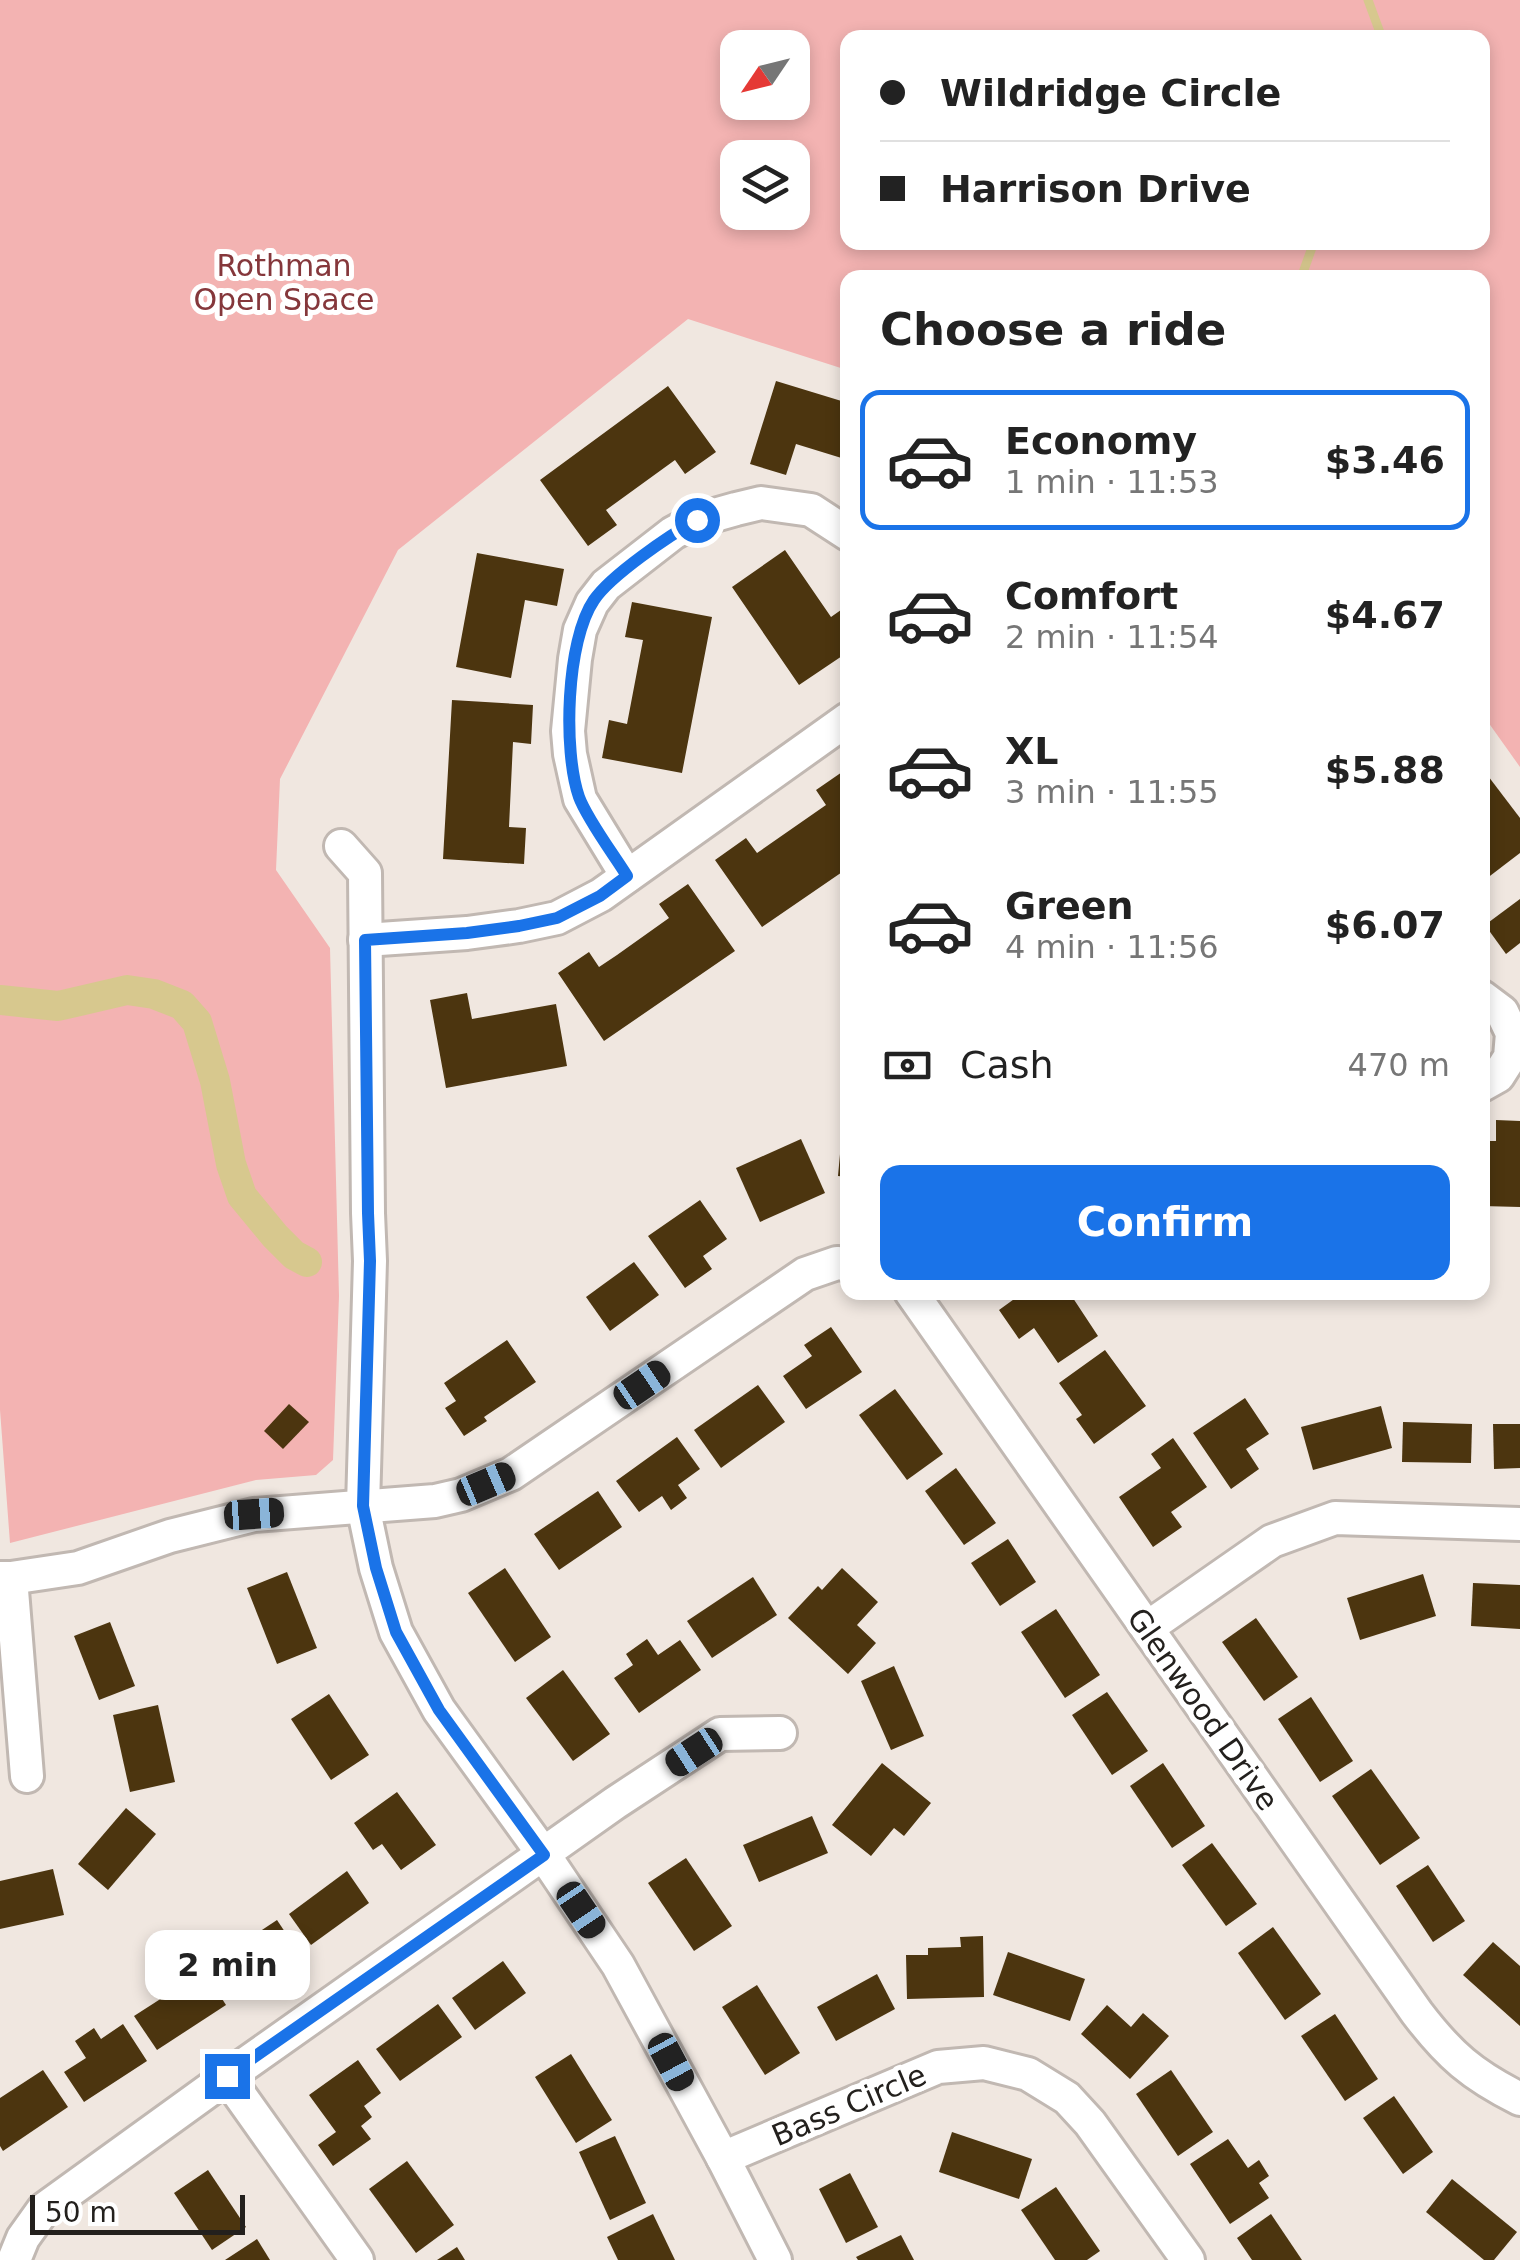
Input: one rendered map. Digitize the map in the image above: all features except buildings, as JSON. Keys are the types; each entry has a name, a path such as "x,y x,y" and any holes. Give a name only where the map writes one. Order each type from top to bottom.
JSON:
{"street":[{"path":"627,876 580,799 570,754 568,731 575,659 580,630 592,602 606,585 673,533 697,520 762,503 810,510 840,529"},
{"path":"365,940 467,933 557,918 600,896 840,725"},
{"path":"342,846 365,873 370,1261 363,1506 376,1568 396,1632 439,1710 618,1965 775,2260"},
{"path":"1490,1003 1502,1012 1512,1034 1510,1056 1498,1076 1490,1081"},
{"path":"27,1776 6,1578 78,1568 170,1536 254,1514 435,1501 461,1495 511,1474 805,1274 840,1263"},
{"name":"Glenwood Drive","path":"917,1300 1443,2047 1487,2082 1520,2098"},
{"path":"1146,1628 1272,1541 1335,1518 1520,1524"},
{"path":"14,2260 23,2238 43,2210 615,1804 720,1734 780,1732"},
{"name":"Bass Circle","path":"724,2158 938,2067 984,2063 1028,2074 1067,2098 1090,2123 1188,2260"},
{"path":"227,2076 356,2260"}],"green space":[{"name":"Rothman Open Space","path":"0,0 1520,0 1520,767 1490,725 1490,270 840,270 840,368 688,319 398,550 280,779 276,870 330,948 339,1296 333,1460 316,1475 256,1480 10,1543 0,1410"}],"waterway":[{"path":"1368,0 1379,30"},
{"path":"1304,270 1311,250"},
{"path":"0,1000 58,1006 127,990 154,994 182,1005 197,1022 242,1196 275,1236 307,1262"}],"route":[{"path":"227,2076 544,1855 439,1710 396,1632 376,1568 363,1506 370,1261 365,940 467,933 557,918 600,896 627,876 580,799 570,754 568,731 580,630 592,602 606,585 673,533 697,520"}]}
